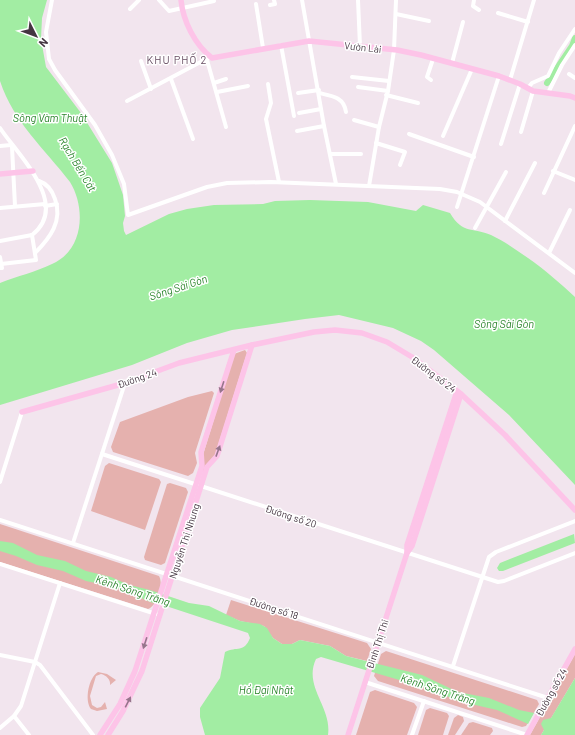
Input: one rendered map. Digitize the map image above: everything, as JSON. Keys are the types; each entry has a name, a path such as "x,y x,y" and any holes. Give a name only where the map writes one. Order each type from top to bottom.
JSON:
{"street":[{"path":"52,0 46,32 49,59 55,70 94,125 112,155 124,184 128,214 207,187 227,183 279,182 440,189 462,194 487,207 575,273"},
{"path":"130,9 139,0"},
{"path":"158,0 170,12 195,2 214,1"},
{"path":"181,0 182,7 193,37 208,59 226,127"},
{"path":"270,6 275,4 274,0"},
{"path":"302,0 324,126 336,184"},
{"path":"358,0 360,46"},
{"path":"369,186 394,50 396,0"},
{"path":"474,0 473,6 479,10"},
{"path":"510,80 534,0"},
{"path":"256,4 263,48"},
{"path":"498,13 528,22"},
{"path":"396,14 429,21"},
{"path":"452,64 463,22"},
{"path":"521,132 532,83 548,76 559,53 575,29"},
{"name":"Vườn Lài","path":"208,59 281,44 309,40 394,50 499,76 530,89 575,98"},
{"path":"281,44 294,116"},
{"path":"548,93 562,65 575,45"},
{"path":"127,101 208,59"},
{"path":"431,80 427,77 433,59"},
{"path":"141,61 150,88"},
{"path":"443,136 472,69"},
{"path":"569,74 575,78"},
{"path":"457,207 499,76"},
{"path":"352,77 389,81"},
{"path":"214,83 226,78"},
{"path":"171,79 193,139"},
{"path":"268,84 271,103 266,119 279,182"},
{"path":"501,144 520,84"},
{"path":"216,92 248,86"},
{"path":"358,86 418,103"},
{"path":"298,93 319,92 341,99 344,103 346,112"},
{"path":"299,113 321,109"},
{"path":"354,120 379,127"},
{"path":"296,131 324,126"},
{"path":"544,193 575,126"},
{"path":"0,128 39,181 45,205 44,222 32,235 0,241"},
{"path":"409,134 474,157"},
{"path":"376,143 405,152 400,165"},
{"path":"0,146 12,146"},
{"path":"12,146 15,206"},
{"path":"330,154 361,154"},
{"path":"505,221 535,163"},
{"path":"0,174 33,171"},
{"path":"553,171 575,180"},
{"path":"475,228 506,172"},
{"path":"35,253 46,242 54,230 58,216 57,204 52,190 39,181"},
{"path":"0,208 57,204"},
{"path":"549,253 570,210"},
{"path":"0,257 1,266 36,260 32,235"},
{"name":"Đường số 24","path":"252,345 314,332 335,330 362,333 387,342 412,357 459,393 505,435 575,510"},
{"name":"Đường 24","path":"22,412 125,383 179,363 252,345"},
{"name":"Nguyễn Thị Nhung","path":"108,735 123,711 136,685 159,606 199,485 208,467 217,456 252,345"},
{"name":"Nguyễn Thị Nhung","path":"199,485 202,466 201,452 234,350"},
{"path":"73,543 125,383"},
{"name":"Đinh Thị Thi","path":"348,735 407,553 412,546 459,393"},
{"path":"0,482 22,412"},
{"name":"Đường số 20","path":"102,454 498,582 575,553"},
{"name":"Đường số 18","path":"0,520 548,698"},
{"path":"453,666 481,577 487,560 492,554 575,521"},
{"path":"0,564 157,614"},
{"path":"0,728 14,716 21,706 60,583"},
{"name":"Nguyễn Thị Nhung","path":"100,735 129,686 157,614"},
{"name":"Đường số 24","path":"527,735 575,649"},
{"path":"0,655 35,662 44,670 93,735"},
{"path":"365,682 527,735"},
{"path":"412,735 424,701"},
{"path":"14,716 29,735"}],"shaded area":[{"path":"245,350 247,353 215,455 203,473 203,455 234,354"},
{"path":"212,391 214,393 195,453 197,463 193,473 188,476 113,452 111,447 120,422 188,397"},
{"path":"109,463 159,479 161,482 145,530 91,511 105,466"},
{"path":"170,483 186,488 188,492 165,563 161,565 145,560 144,557 167,484"},
{"path":"0,524 159,576 161,584 157,599 148,609 0,562"},
{"path":"231,600 367,643 371,649 367,661 346,656 330,646 300,640 292,644 282,644 273,638 264,626 240,621 226,615"},
{"path":"386,651 537,700 539,704 526,726 522,727 378,681 374,676 381,654"},
{"path":"575,654 575,678 541,735 530,735"},
{"path":"98,672 107,674 116,680 110,685 108,678 105,675 101,674 96,676 90,696 92,705 97,708 101,707 105,702 107,709 97,711 91,709 89,705 88,689 92,679"},
{"path":"375,690 414,703 417,707 407,735 356,735 370,692"},
{"path":"430,708 447,713 449,716 443,735 418,735 426,710"},
{"path":"458,715 463,717 464,721 455,735 448,735 454,718"},
{"path":"473,722 492,728 493,731 490,735 461,735 469,723"}],"water":[{"name":"Sông Sài Gòn","path":"0,0 47,0 42,18 41,39 46,67 81,113 112,163 123,195 125,216 123,223 126,235 169,214 187,209 214,205 263,204 275,201 310,200 368,202 416,211 423,205 450,213 459,225 464,228 485,233 501,240 552,276 575,297 575,485 509,415 434,350 421,341 393,328 339,315 232,330 187,343 132,365 0,405 0,283 46,267 63,258 71,249 76,239 80,216 75,192 70,182 21,122 13,110 0,81"},
{"path":"574,534 575,543 503,571 499,571 497,568 500,563"},
{"name":"Hồ Đại Nhật","path":"0,541 13,543 37,555 65,561 86,571 111,577 129,585 150,590 189,603 209,606 240,621 260,624 267,628 273,638 282,644 292,644 300,640 330,646 346,656 422,675 458,692 489,698 519,710 534,713 528,724 497,710 458,701 430,689 321,657 316,659 313,669 313,679 326,715 328,735 205,735 200,717 200,708 220,678 225,652 245,646 250,638 248,633 153,603 115,587 86,581 63,571 37,565 0,551"},
{"path":"575,678 575,735 541,735 544,730 541,724 543,720 551,718"}],"waterway":[{"path":"547,83 572,46 575,38"}],"district":[{"name":"KHU PHỐ 2","path":"177,59"}],"water label":[{"name":"Sông Vàm Thuật","path":"50,117"},
{"name":"Rạch Bến Cát","path":"78,164"},
{"name":"Kênh Sông Trăng","path":"133,590"},
{"name":"Kênh Sông Trăng","path":"438,689"}]}
